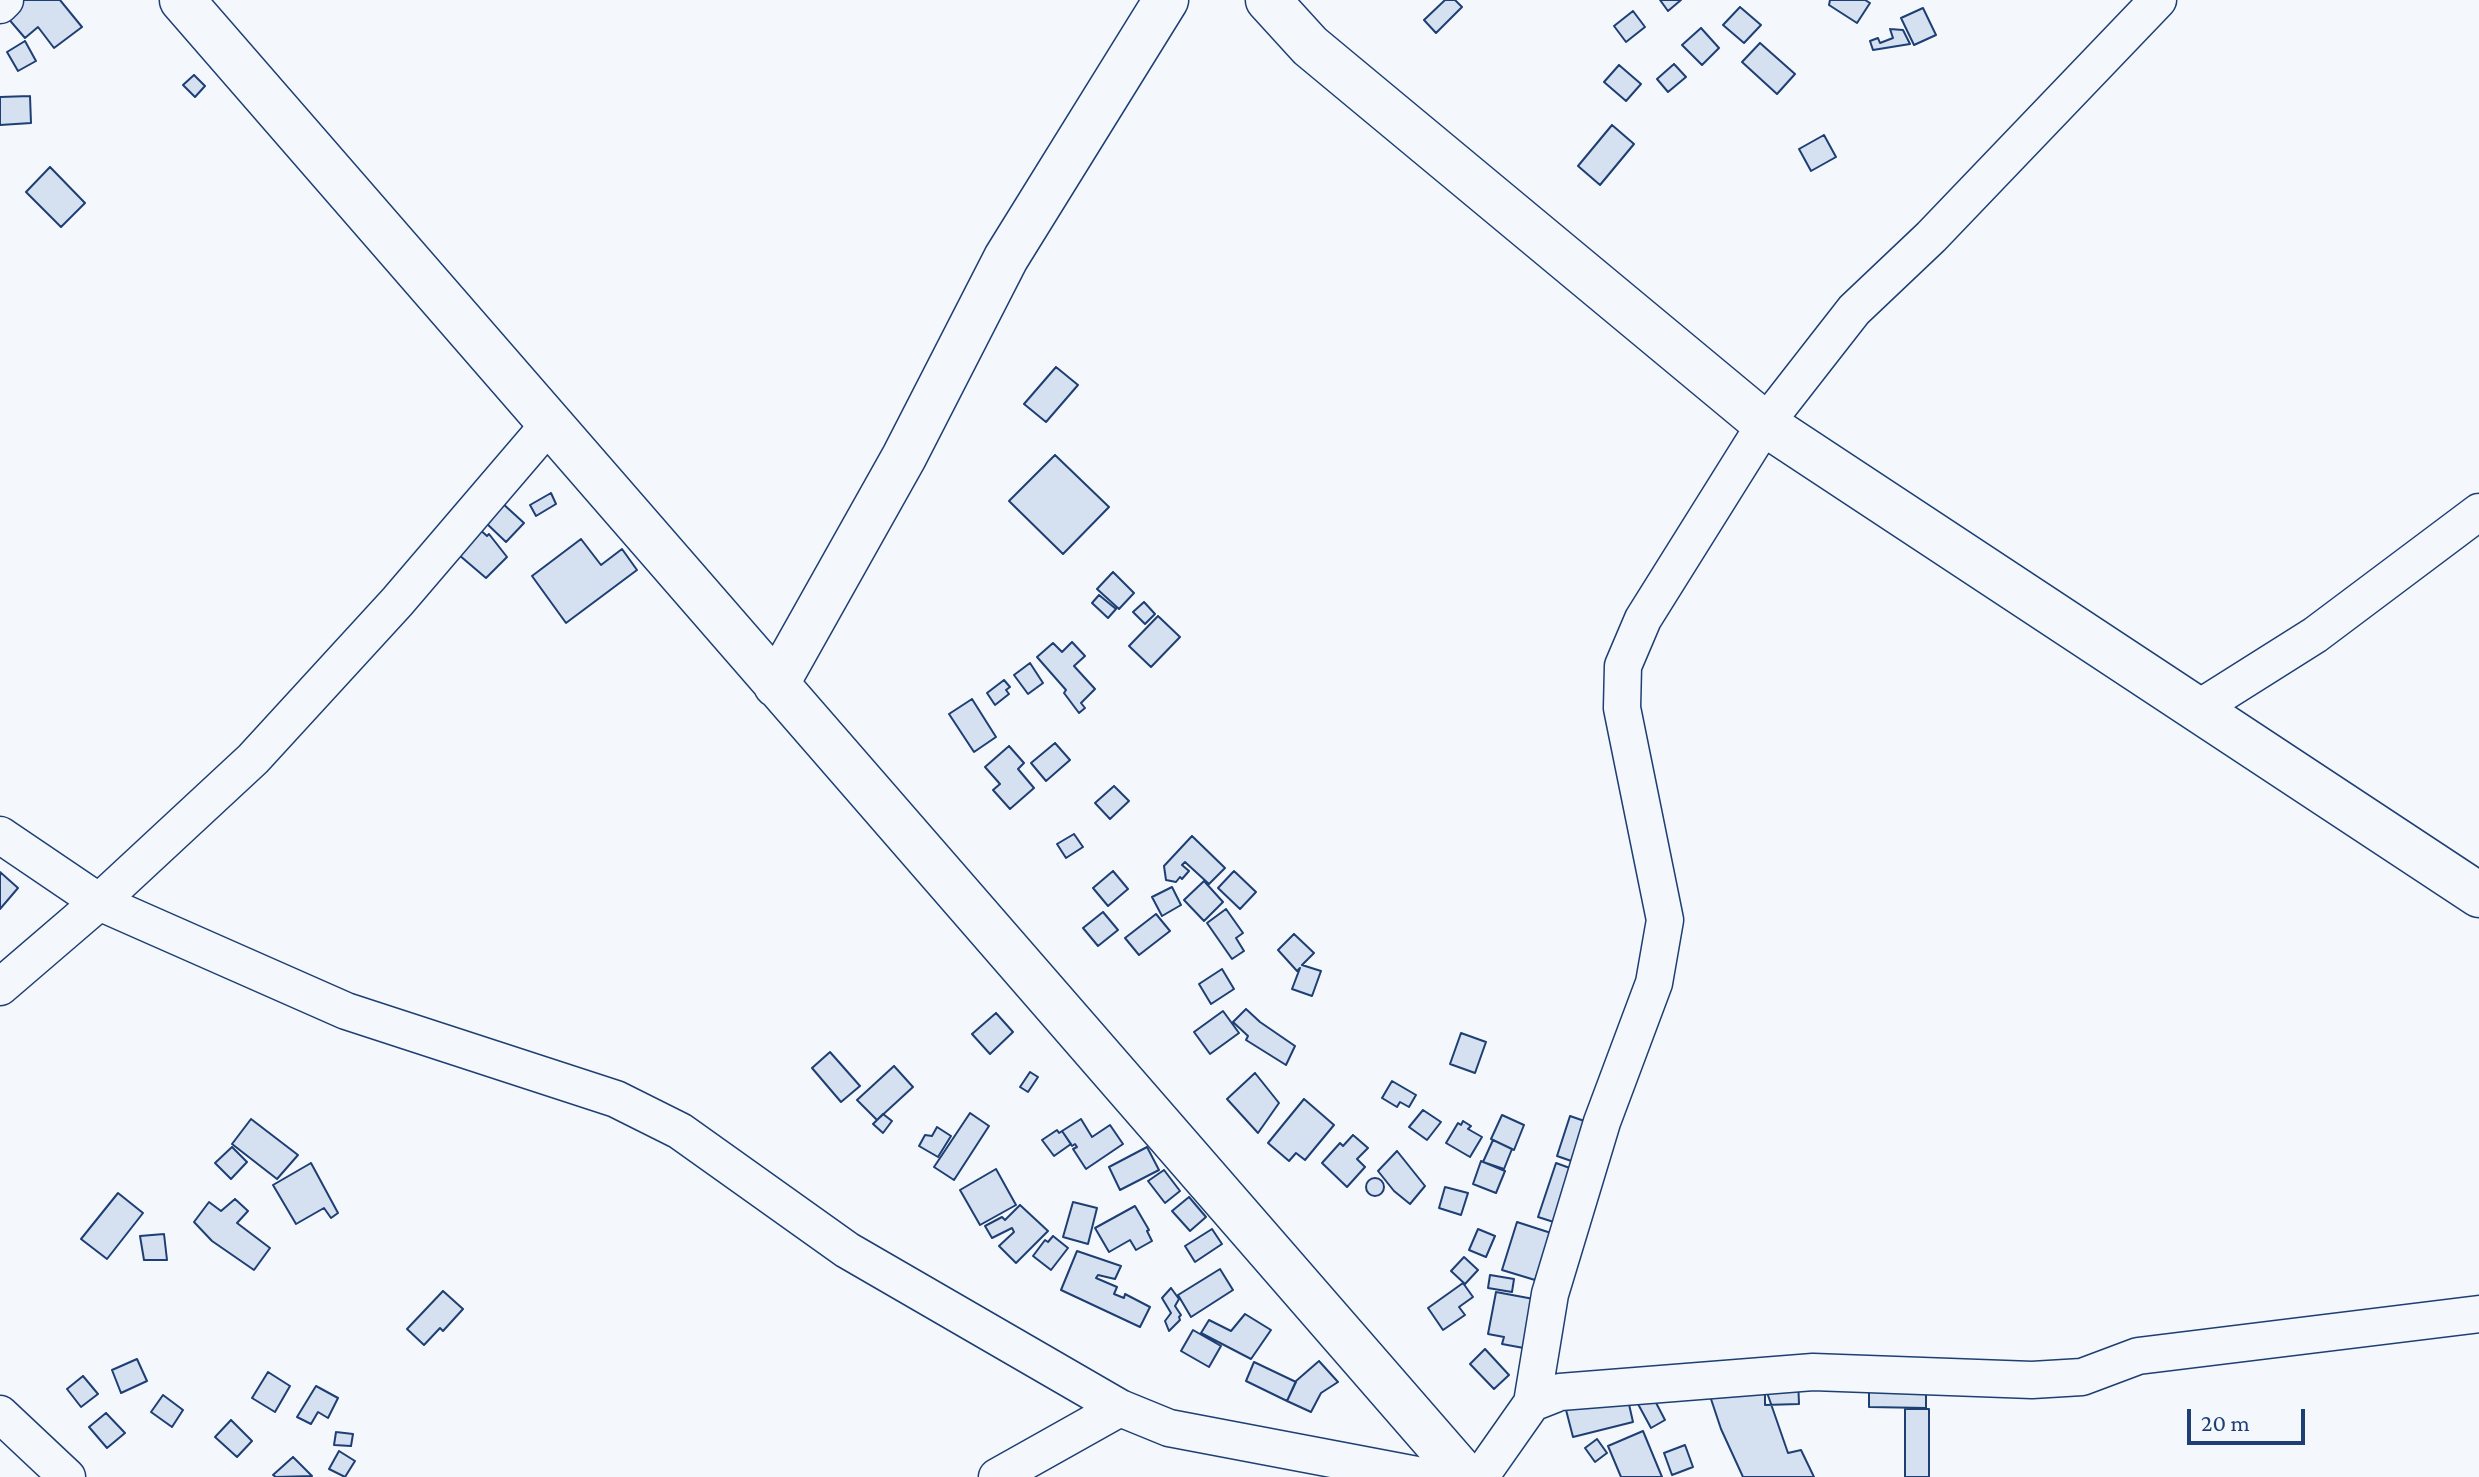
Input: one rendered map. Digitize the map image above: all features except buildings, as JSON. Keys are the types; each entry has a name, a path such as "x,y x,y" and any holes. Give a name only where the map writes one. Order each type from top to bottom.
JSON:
{"street":[{"path":"0,5 5,0"},
{"path":"182,0 1466,1477"},
{"path":"776,685 904,457 1006,258 1166,0"},
{"path":"1268,0 1310,46 1765,424 2479,895"},
{"path":"1480,1477 1532,1403 1550,1294 1602,1122 1654,983 1665,920 1622,708 1623,666 1643,619 1765,424 1854,310 1931,237 2158,0"},
{"path":"0,987 99,902 253,759 397,602 551,422"},
{"path":"2196,710 2315,635 2479,512"},
{"path":"0,835 99,902 346,1011 616,1099 680,1131 847,1250 1120,1408 1169,1428 1427,1477"},
{"path":"1532,1403 1560,1392 1813,1372 2032,1380 2082,1377 2138,1356 2479,1314"},
{"path":"997,1477 1120,1408"},
{"path":"0,1414 67,1477"}]}
